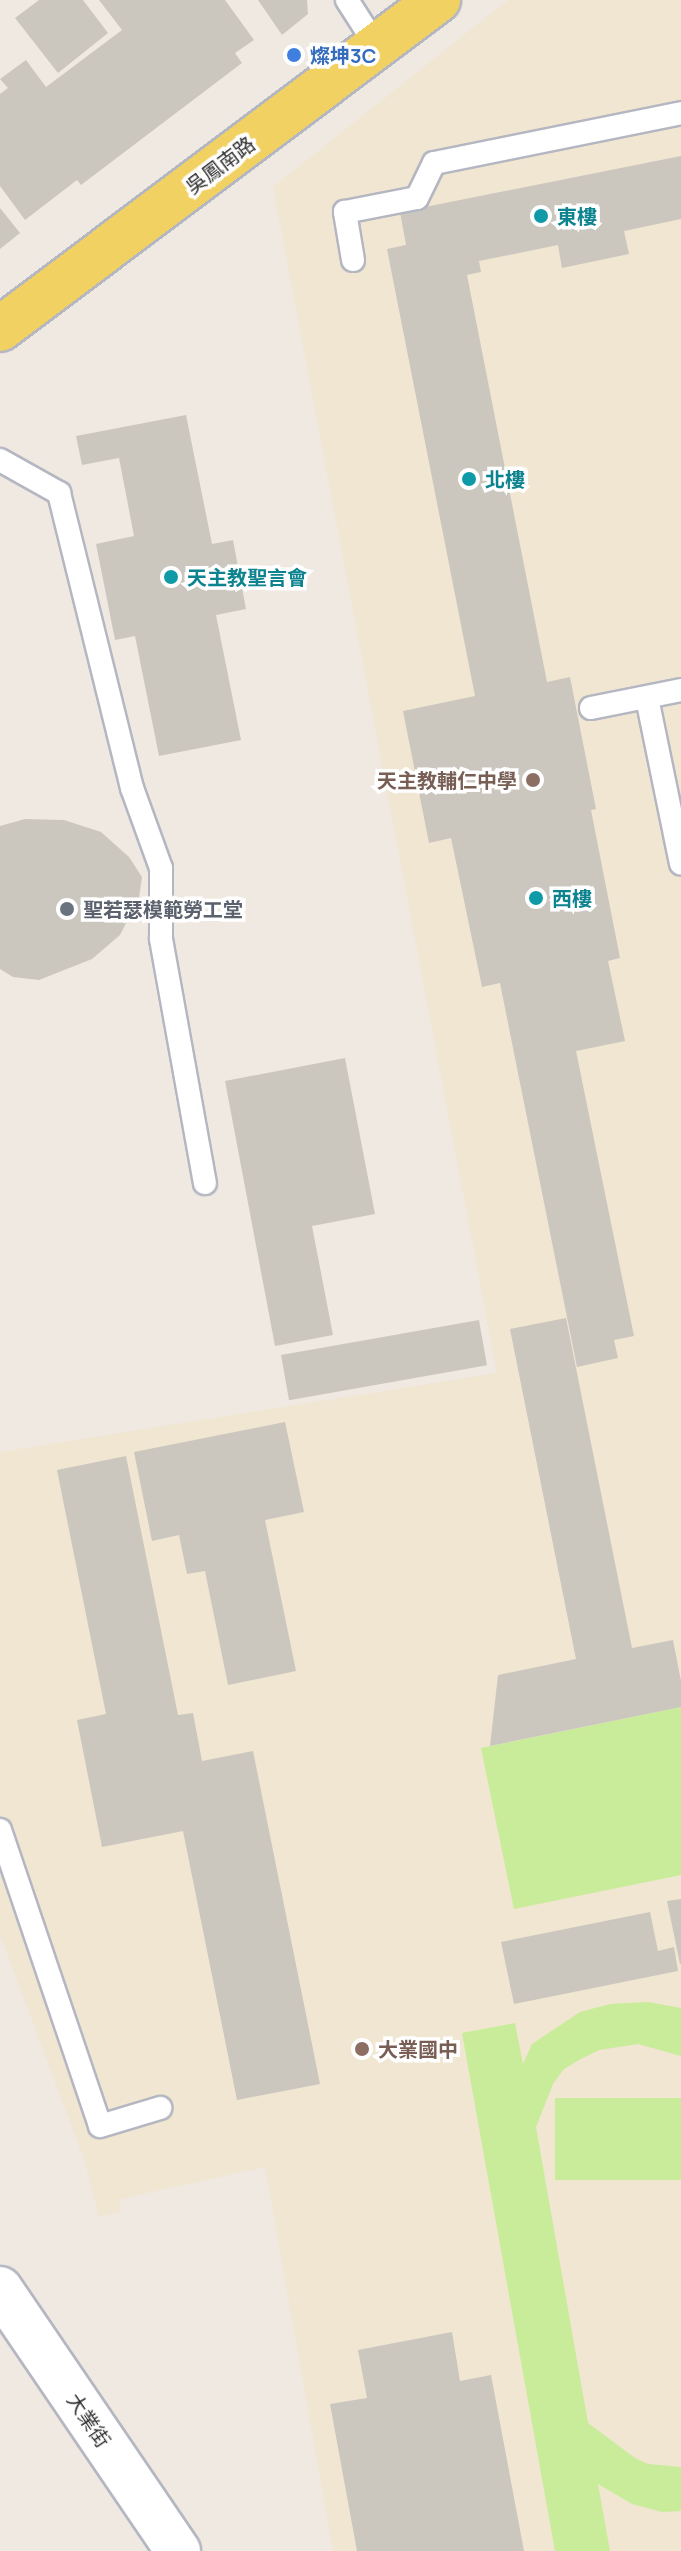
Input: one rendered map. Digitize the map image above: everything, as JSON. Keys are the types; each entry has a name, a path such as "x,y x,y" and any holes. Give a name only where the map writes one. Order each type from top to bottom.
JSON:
{"main road":[{"name":"吳鳳南路","path":"0,329 438,0"}],"street":[{"name":"大業街","path":"0,2289 178,2551"}],"lane":[{"path":"347,0 377,47"},
{"path":"353,260 345,212 417,198 434,163 681,113"},
{"path":"0,460 59,493 132,788 161,868 161,939 205,1183"},
{"path":"591,708 681,690"},
{"path":"647,698 681,864"},
{"path":"0,1830 100,2126 160,2108"}],"shaded area":[{"path":"508,0 681,0 681,2551 333,2551 265,2167 120,2199 120,2212 99,2217 85,2162 0,1935 0,1452 497,1373 273,187"}],"green space":[{"path":"681,1707 681,1875 514,1909 481,1748"},
{"path":"648,2002 681,2008 681,2056 638,2044 599,2050 564,2069 553,2084 536,2127 588,2423 635,2458 648,2464 681,2467 681,2511 662,2512 632,2504 598,2484 610,2551 555,2551 462,2033 515,2023 523,2064 532,2044 580,2012 610,2004"},
{"path":"555,2098 681,2098 681,2180 555,2180"}],"building":[{"path":"39,0 83,0 108,33 58,73 15,18"},
{"path":"99,0 225,0 254,40 235,53 242,63 81,185 77,180 25,220 0,186 0,94 8,88 0,79 26,60 46,87 122,30"},
{"path":"258,0 307,0 308,14 282,35"},
{"path":"681,156 681,219 624,231 629,254 562,268 558,245 479,261 481,272 467,275 547,682 570,677 596,809 591,810 620,958 608,961 625,1041 576,1051 634,1336 614,1340 618,1358 577,1367 500,983 482,987 451,838 429,843 403,711 475,696 387,249 406,245 400,212"},
{"path":"0,208 20,233 0,249"},
{"name":"天主教聖言會","path":"186,415 212,544 233,540 246,609 216,615 241,740 159,756 135,636 115,640 96,544 134,536 119,458 82,465 76,436"},
{"name":"聖若瑟模範勞工堂","path":"25,819 64,820 101,832 129,857 142,877 139,898 120,935 92,959 39,980 13,977 0,969 0,826"},
{"path":"345,1058 375,1214 312,1226 333,1335 275,1346 225,1081"},
{"path":"566,1318 632,1648 673,1640 681,1681 681,1707 490,1746 498,1675 576,1659 510,1329"},
{"path":"479,1320 487,1365 289,1400 281,1355"},
{"path":"285,1422 304,1512 265,1520 296,1671 228,1685 205,1571 187,1574 179,1535 152,1541 134,1452"},
{"path":"126,1456 178,1715 193,1713 202,1761 253,1751 320,2084 237,2100 183,1831 102,1847 77,1720 106,1714 57,1470"},
{"path":"681,1899 681,1964 680,1964 667,1901"},
{"path":"650,1912 658,1951 674,1947 678,1971 514,2004 501,1942"},
{"path":"452,2332 460,2381 491,2375 524,2551 357,2551 330,2404 367,2398 358,2350"}],"place":[{"name":"燦坤3C","path":"294,55"},
{"name":"東樓","path":"541,216"},
{"name":"北樓","path":"469,479"},
{"name":"天主教聖言會","path":"171,577"},
{"name":"天主教輔仁中學","path":"533,780"},
{"name":"西樓","path":"536,898"},
{"name":"聖若瑟模範勞工堂","path":"67,909"},
{"name":"大業國中","path":"362,2049"}]}
